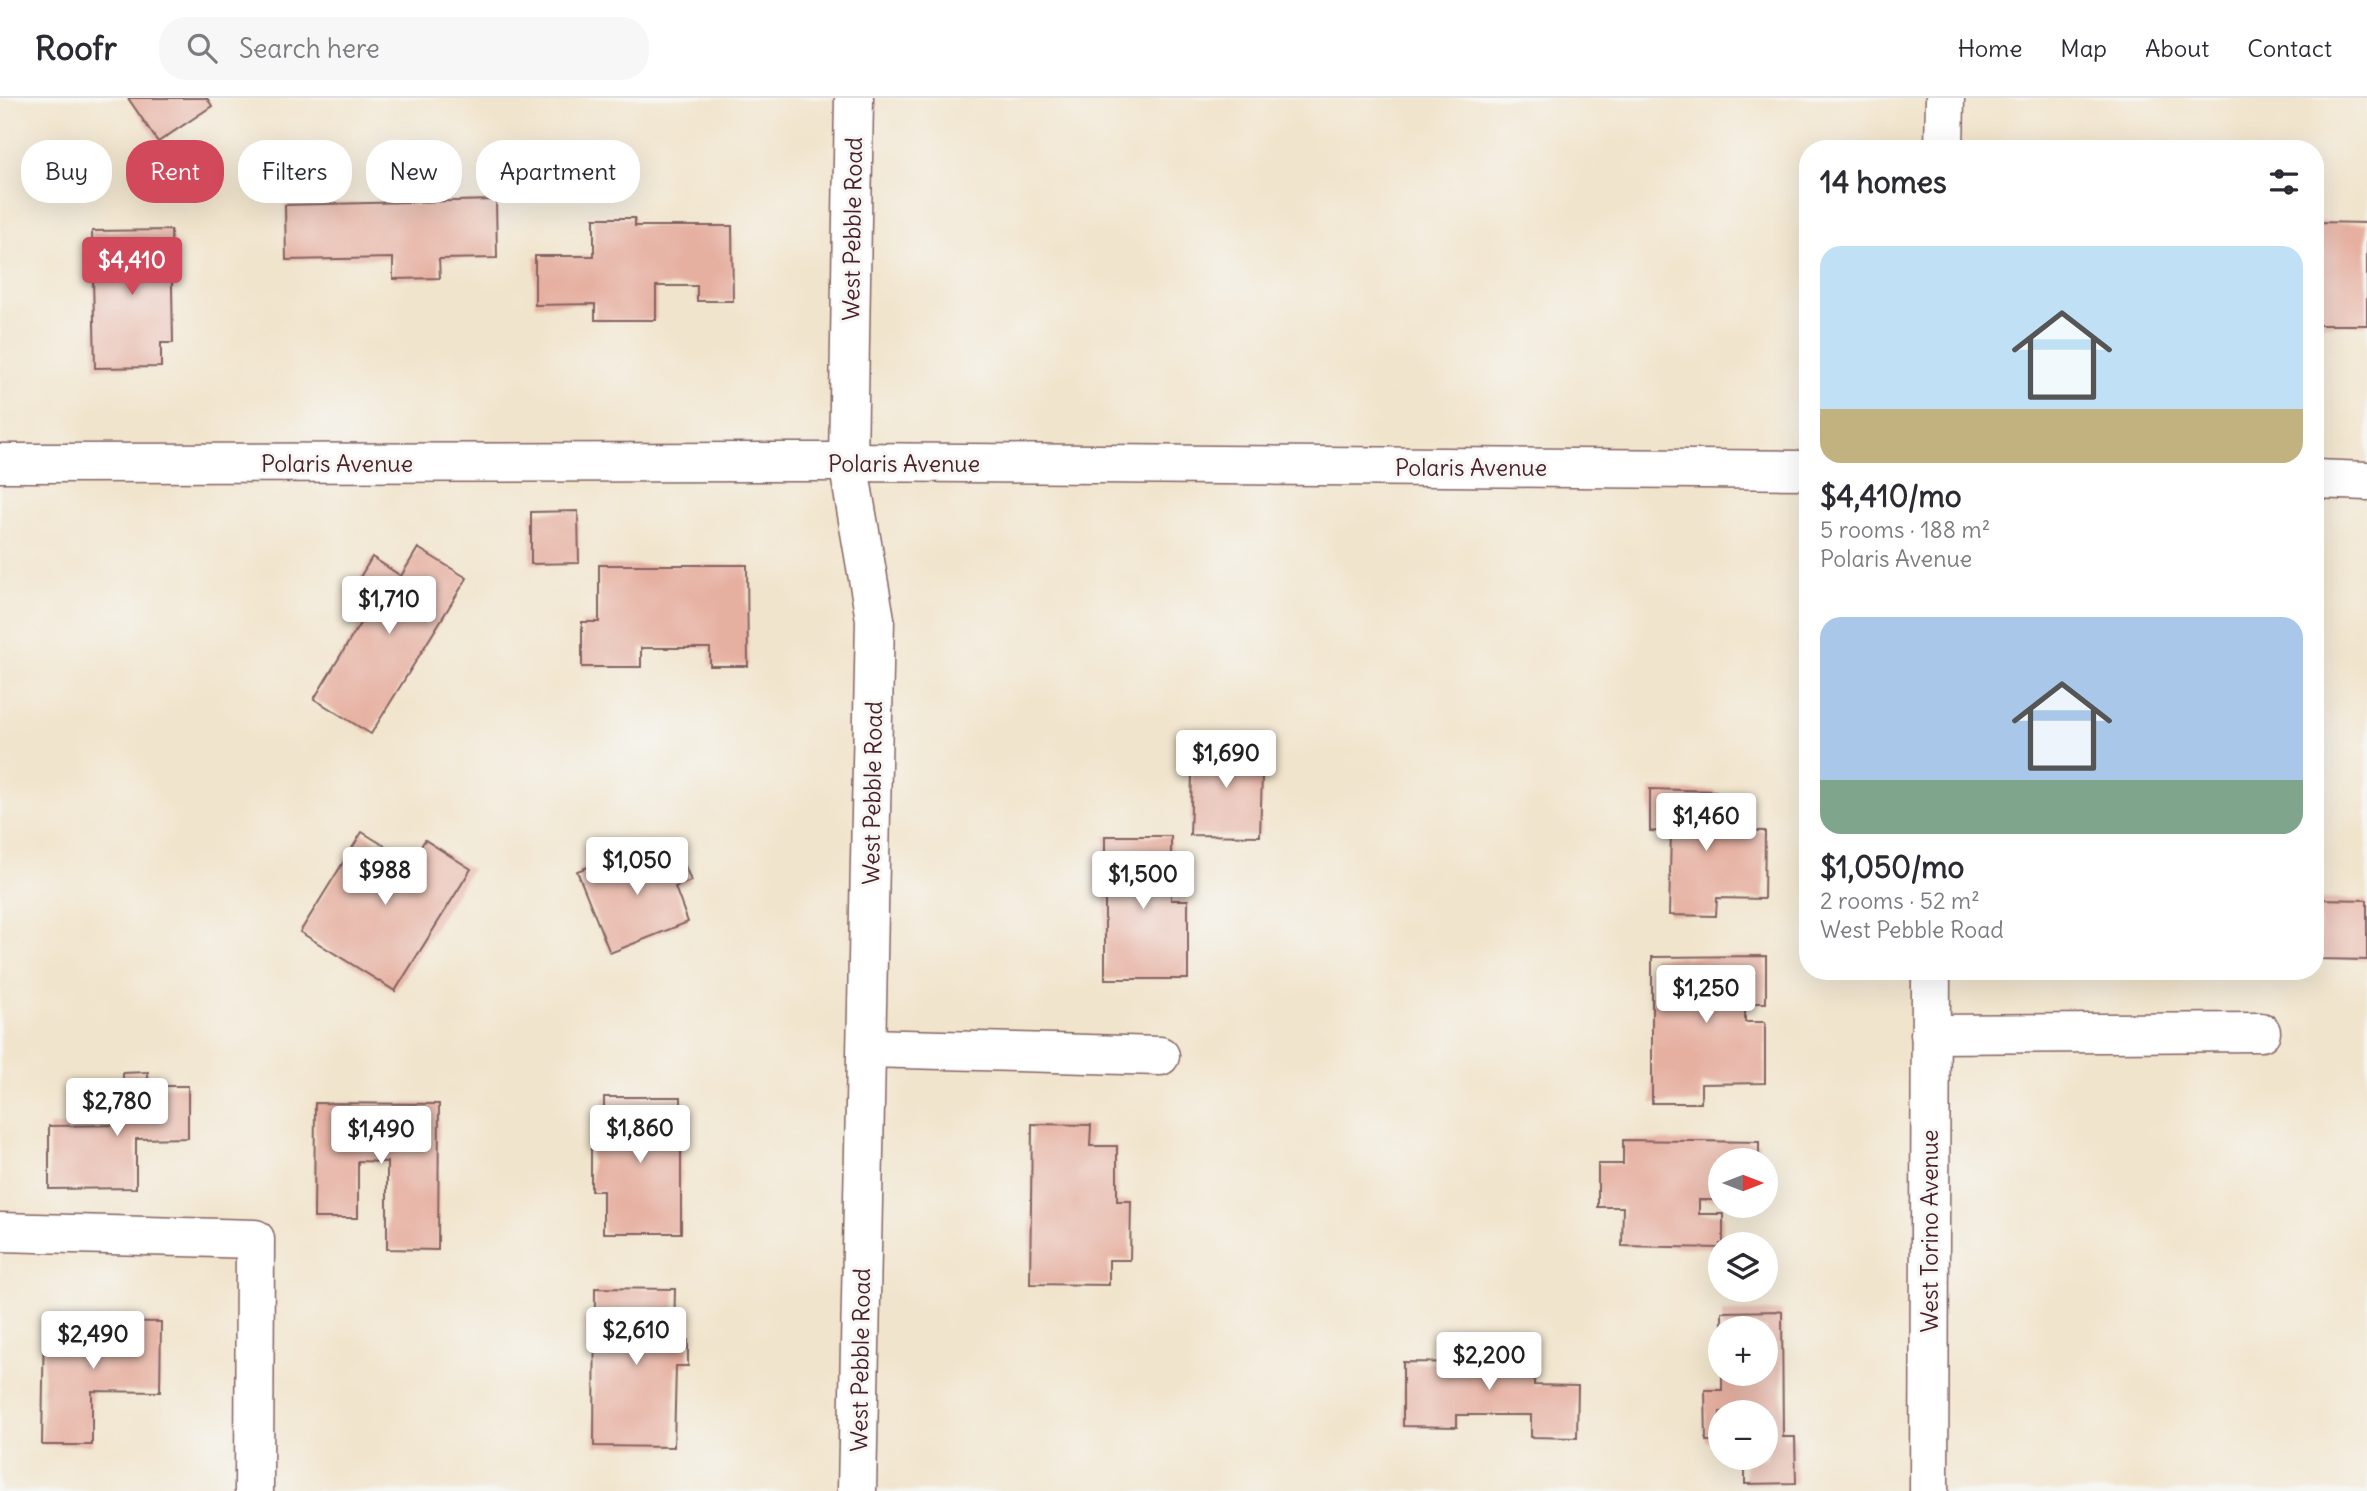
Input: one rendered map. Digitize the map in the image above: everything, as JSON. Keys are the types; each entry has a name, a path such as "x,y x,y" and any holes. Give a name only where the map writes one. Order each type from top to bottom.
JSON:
{"street":[{"name":"West Pebble Road","path":"854,98 848,462 875,620 858,1491"},
{"path":"1944,140 1945,98"},
{"name":"Polaris Avenue","path":"0,463 848,462 1799,470"},
{"path":"2324,479 2367,481"},
{"name":"West Torino Avenue","path":"1928,1491 1931,980"},
{"path":"1930,1034 2261,1032"},
{"path":"867,1048 1160,1056"},
{"path":"0,1232 255,1239 254,1491"}],"building":[{"path":"128,98 207,98 212,106 161,140 157,140"},
{"path":"462,201 496,203 497,258 439,259 440,278 393,279 393,258 286,260 285,205 462,203"},
{"path":"594,218 635,218 635,226 732,226 733,301 697,301 697,286 656,286 656,320 595,320 595,304 535,305 535,256 594,256"},
{"path":"2324,222 2367,223 2367,325 2324,325"},
{"path":"171,230 173,343 161,343 161,367 95,368 92,231"},
{"path":"578,511 579,563 531,564 531,512"},
{"path":"418,548 467,578 371,734 314,699 373,602 353,589 372,557 401,576"},
{"path":"599,565 747,565 748,666 710,666 710,648 641,648 641,667 582,667 582,622 599,622"},
{"path":"1193,745 1263,746 1260,836 1190,835"},
{"path":"1650,789 1716,791 1716,830 1765,831 1764,899 1717,898 1716,916 1669,915 1671,832 1650,831"},
{"path":"362,832 411,862 425,840 471,869 395,991 300,932"},
{"path":"1105,836 1171,836 1171,900 1188,900 1188,979 1105,979"},
{"path":"676,843 691,881 675,887 688,922 610,953 577,871 599,863 602,872"},
{"path":"2324,899 2367,900 2367,960 2324,959"},
{"path":"1766,956 1766,1003 1745,1003 1745,1022 1765,1022 1765,1083 1701,1084 1701,1103 1652,1103 1652,957"},
{"path":"148,1072 148,1086 188,1086 188,1138 136,1139 136,1188 49,1189 49,1126 123,1125 123,1073"},
{"path":"604,1097 681,1097 681,1233 603,1233 603,1191 591,1191 591,1140 604,1140"},
{"path":"315,1103 439,1104 438,1250 387,1249 387,1162 358,1161 358,1218 314,1218"},
{"path":"1032,1124 1091,1125 1090,1146 1117,1146 1117,1201 1131,1201 1130,1260 1109,1260 1109,1285 1030,1284"},
{"path":"1623,1140 1759,1142 1759,1148 1708,1148 1708,1200 1699,1200 1699,1214 1708,1214 1708,1218 1723,1218 1723,1232 1708,1232 1708,1248 1622,1246 1623,1207 1598,1207 1598,1164 1623,1164"},
{"path":"595,1288 675,1289 674,1340 688,1340 688,1366 676,1366 674,1447 594,1446"},
{"path":"1782,1311 1783,1437 1795,1437 1796,1483 1745,1484 1745,1470 1778,1470 1778,1400 1708,1400 1706,1441 1705,1390 1722,1390 1722,1386 1778,1386 1778,1316 1722,1316 1722,1312"},
{"path":"44,1320 161,1322 160,1392 92,1391 92,1445 42,1445"},
{"path":"1481,1342 1535,1342 1534,1385 1578,1386 1577,1438 1531,1437 1531,1415 1457,1415 1457,1427 1403,1426 1403,1362 1481,1363"}]}
